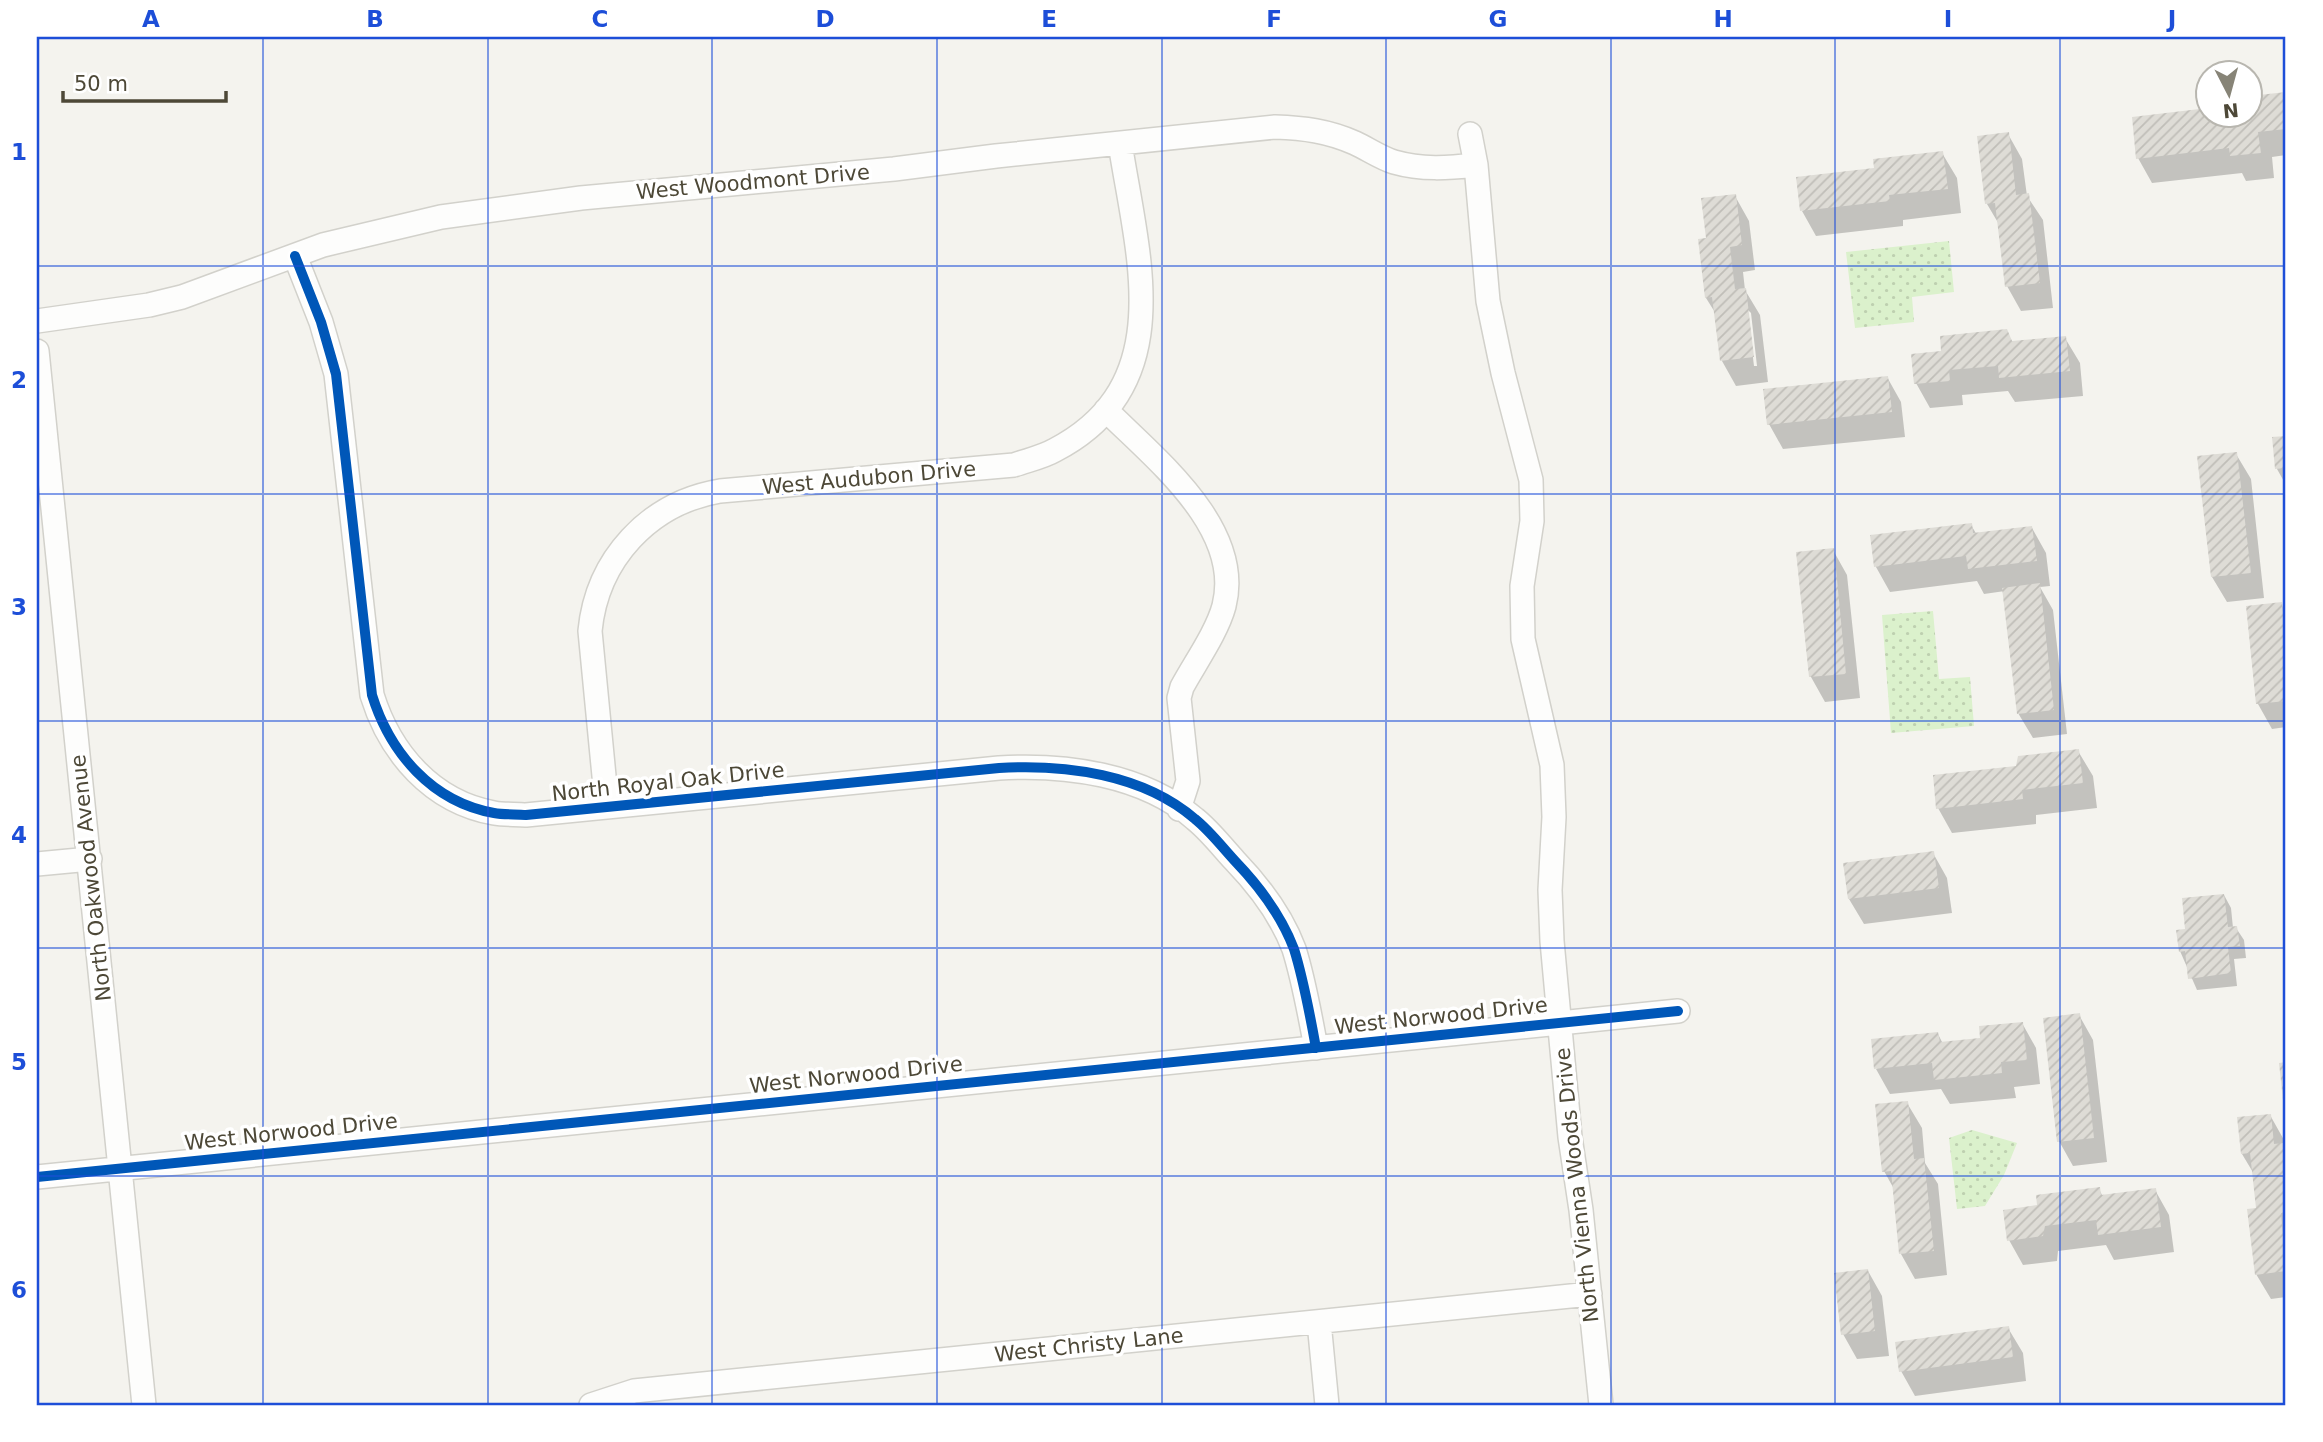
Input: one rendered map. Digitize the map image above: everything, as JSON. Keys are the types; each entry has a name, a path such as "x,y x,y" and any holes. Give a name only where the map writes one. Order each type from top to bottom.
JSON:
{"street":[{"name":"West Woodmont Drive","path":"37,321 149,305 182,297 323,245 392,227 581,198 894,169 1275,127 1307,128 1340,136 1392,161 1411,166 1435,169 1476,165"},
{"name":"North Vienna Woods Drive","path":"1471,134 1488,301 1503,373 1531,480 1532,521 1522,586 1524,639 1552,765 1554,817 1550,890 1559,1023 1601,1405"},
{"name":"West Audubon Drive","path":"607,807 590,631 592,611 604,577 614,559 626,542 643,526 679,502 698,494 1014,465 1052,452 1074,440 1093,425 1117,397 1125,383 1139,343 1143,300 1120,142"},
{"name":"North Royal Oak Drive","path":"295,256 321,322 336,374 369,675 379,716 390,739 404,760 422,778 442,792 494,813 527,815 1036,766 1100,775 1165,799 1195,818 1248,874 1285,929 1293,948 1317,1048"},
{"name":"North Oakwood Avenue","path":"37,351 144,1405"},
{"path":"1106,410 1183,489 1206,517 1222,549 1226,591 1224,607 1182,687 1179,698 1188,781 1179,808"},
{"path":"37,864 90,859"},
{"name":"West Norwood Drive","path":"37,1177 1678,1012"},
{"name":"West Christy Lane","path":"591,1405 634,1391 1590,1294"},
{"path":"1319,1322 1328,1405"}],"green space":[{"path":"1949,241 1954,292 1912,297 1914,322 1855,328 1846,252"},
{"path":"1933,611 1939,679 1970,677 1974,726 1891,733 1882,615"},
{"path":"1972,1130 2017,1143 2004,1175 1985,1206 1957,1209 1949,1138"}],"building":[{"path":"2286,92 2286,129 2258,132 2261,153 2230,156 2229,148 2136,159 2132,117 2194,110 2194,130 2264,130 2264,94"},
{"path":"2009,132 2016,195 2029,193 2040,283 2005,287 1995,203 1985,204 1977,136"},
{"path":"1943,151 1948,189 1889,195 1890,201 1800,211 1796,177 1874,168 1873,159"},
{"path":"1736,194 1742,245 1730,247 1735,289 1746,288 1754,357 1720,361 1712,297 1705,298 1698,239 1706,238 1701,198"},
{"path":"2007,329 2012,341 2066,336 2070,371 1999,378 1998,366 1949,370 1950,381 1914,384 1911,354 1941,351 1940,336"},
{"path":"1888,376 1892,412 1767,425 1763,389"},
{"path":"2286,436 2286,468 2275,469 2272,437"},
{"path":"2237,452 2251,573 2211,577 2197,456"},
{"path":"1972,523 1973,533 2032,526 2037,561 1968,569 1966,556 1874,567 1870,535"},
{"path":"1834,548 1846,674 1809,677 1796,552"},
{"path":"2040,583 2054,710 2017,714 2002,588"},
{"path":"2282,602 2286,644 2286,701 2256,704 2246,606"},
{"path":"2079,749 2083,783 2022,790 2023,799 1936,809 1933,775 2016,766 2018,756"},
{"path":"1934,851 1939,888 1848,899 1843,863"},
{"path":"2224,894 2228,927 2237,926 2240,946 2228,947 2231,973 2188,979 2185,951 2179,952 2176,930 2185,929 2182,898"},
{"path":"2080,1013 2094,1138 2057,1142 2043,1018"},
{"path":"2023,1022 2027,1060 2001,1062 2002,1073 1934,1080 1932,1063 1874,1069 1871,1039 1938,1032 1940,1042 1980,1038 1979,1026"},
{"path":"2286,1062 2286,1100 2283,1100 2279,1063"},
{"path":"1908,1101 1914,1159 1924,1158 1934,1251 1899,1254 1891,1171 1882,1172 1875,1104"},
{"path":"2271,1114 2274,1144 2283,1143 2286,1213 2281,1213 2286,1271 2255,1275 2247,1209 2256,1208 2250,1153 2241,1154 2237,1117"},
{"path":"2100,1187 2101,1195 2156,1188 2161,1227 2098,1235 2096,1220 2045,1226 2043,1236 2007,1241 2003,1210 2037,1205 2036,1195"},
{"path":"1868,1269 1875,1331 1841,1335 1834,1273"},
{"path":"2009,1326 2013,1357 1899,1372 1895,1342"}],"cycle path":[{"path":"295,256 321,322 336,374 372,695 380,716 402,755 416,772 433,786 472,807 498,814 526,815 999,768 1050,768 1102,775 1128,782 1152,791 1195,819 1269,902 1294,949 1316,1048"},
{"path":"37,1177 1678,1011"}]}
